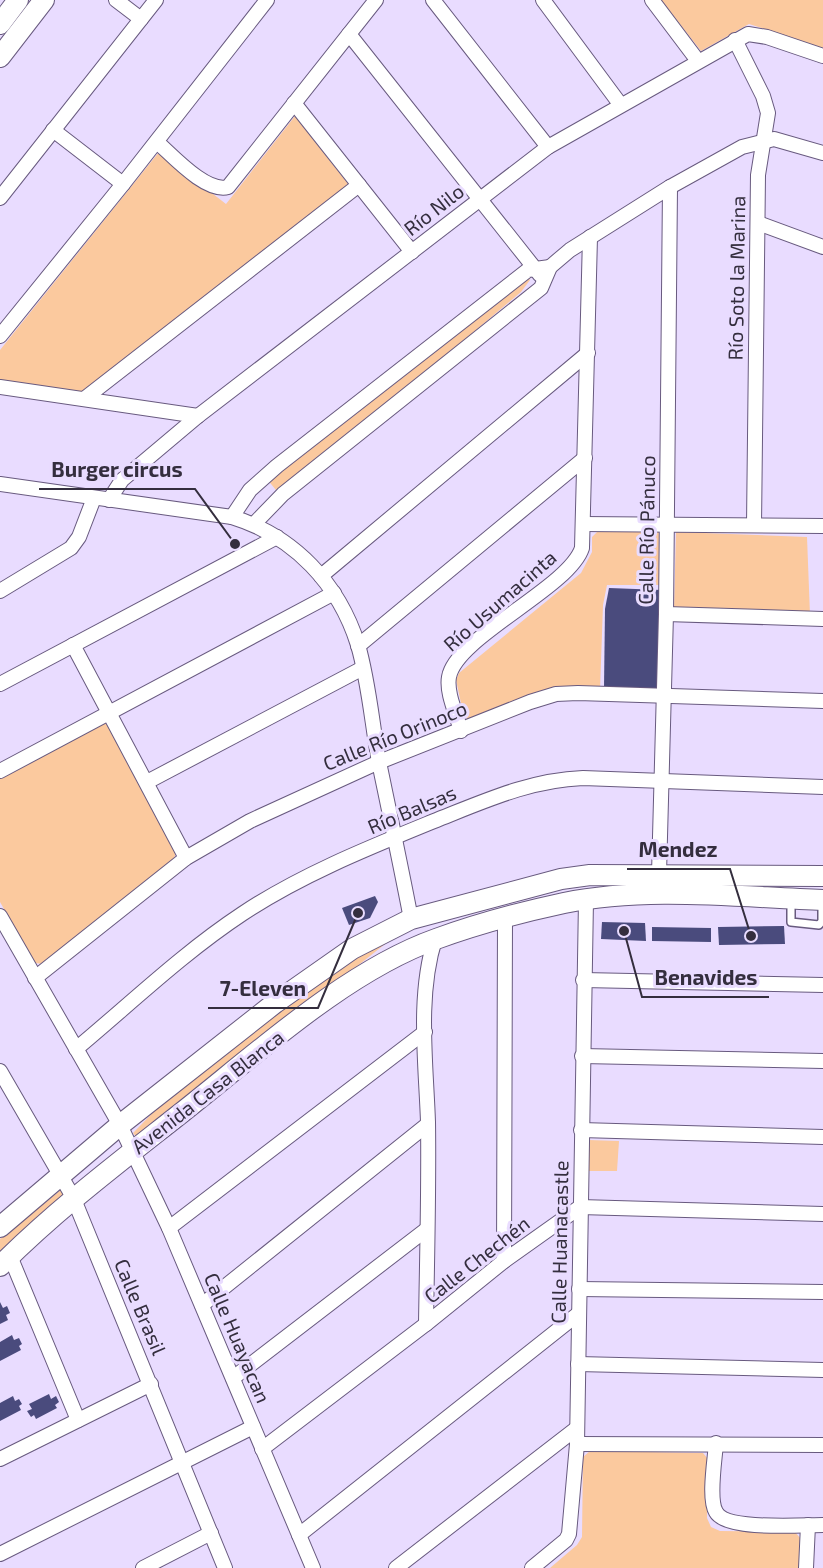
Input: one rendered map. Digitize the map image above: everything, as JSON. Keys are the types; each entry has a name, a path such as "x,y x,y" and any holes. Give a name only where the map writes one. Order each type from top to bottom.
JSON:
{"street":[{"path":"0,57 5,29 18,0"},
{"path":"5,29 44,0"},
{"path":"116,0 141,19"},
{"path":"0,198 156,0"},
{"path":"0,336 267,0"},
{"path":"156,142 211,186 222,188 236,180 376,0"},
{"path":"434,0 548,147"},
{"path":"543,0 620,104"},
{"path":"652,0 698,61"},
{"path":"349,34 546,282"},
{"name":"Río Nilo","path":"109,500 122,480 198,416 548,147 620,104 747,34 758,34 823,56"},
{"name":"Río Soto la Marina","path":"735,40 763,96 768,113 759,159 754,525"},
{"path":"294,104 412,252"},
{"path":"53,130 123,184"},
{"path":"232,517 250,490 276,466 528,270 550,267 590,237 670,187 742,147 764,140 782,140 823,153"},
{"path":"84,399 359,185"},
{"name":"Calle Río Pánuco","path":"659,874 666,614 670,187"},
{"path":"758,223 823,247"},
{"name":"Río Usumacinta","path":"461,731 448,680 454,666 475,644 574,562 582,548 590,237"},
{"path":"255,524 283,494 546,282 550,267"},
{"path":"321,576 588,353"},
{"path":"0,387 198,416"},
{"path":"358,646 585,458"},
{"path":"1,486 232,517 255,524 306,559 334,593 347,617 358,646 411,919 435,939"},
{"path":"0,591 71,548 79,537 94,498"},
{"path":"583,524 823,526"},
{"path":"0,684 277,537"},
{"path":"0,771 334,593"},
{"path":"666,614 823,619"},
{"path":"73,645 186,858"},
{"path":"147,782 363,668"},
{"name":"Calle Río Orinoco","path":"35,978 186,858 250,821 379,762 556,694 823,701"},
{"name":"Río Balsas","path":"76,1049 241,914 280,890 395,837 536,783 583,778 823,787"},
{"path":"607,874 612,886 608,898"},
{"name":"Avenida Casa Blanca","path":"0,1227 120,1125 322,968 352,949 411,919 561,879 607,874 823,876"},
{"name":"Avenida Casa Blanca","path":"5,1261 73,1197 328,1000 388,962 435,939 505,919 586,900 658,895 823,900"},
{"name":"Calle Huanacastle","path":"532,1568 566,1540 569,1534 577,1444 586,900"},
{"path":"426,1324 428,1124 425,1032 429,961 435,939 444,922 457,906"},
{"path":"388,962 411,919"},
{"path":"504,1261 505,919"},
{"name":"Calle Huayacan","path":"2,926 35,978 133,1151 170,1228 313,1568"},
{"path":"583,980 823,985"},
{"path":"170,1228 425,1032"},
{"path":"582,1056 823,1061"},
{"name":"Calle Brasil","path":"0,1071 73,1197 225,1568"},
{"path":"202,1305 428,1124"},
{"path":"581,1130 823,1137"},
{"path":"580,1207 823,1214"},
{"name":"Calle Chechén","path":"262,1449 426,1324 504,1261 580,1207"},
{"path":"232,1377 427,1229"},
{"path":"5,1261 78,1420"},
{"path":"579,1289 823,1292"},
{"path":"299,1535 579,1314"},
{"path":"578,1364 823,1370"},
{"path":"0,1459 151,1384"},
{"path":"0,1554 253,1427"},
{"path":"396,1568 577,1428"},
{"path":"716,1443 713,1498 715,1511 720,1517 737,1523 823,1525"},
{"path":"577,1444 823,1445"},
{"path":"807,1568 808,1525"},
{"path":"142,1568 211,1533"}],"shaded area":[{"path":"661,0 823,0 823,48 749,24 701,51"},
{"path":"295,116 349,185 84,394 0,380 0,350 159,152 226,204"},
{"path":"526,275 530,280 521,292 316,465 276,490 266,478"},
{"path":"598,531 665,532 663,585 607,585 603,605 600,690 470,721 464,717 456,680 459,673 581,573 592,552 592,537"},
{"path":"676,532 807,537 810,615 674,610"},
{"path":"102,723 109,725 176,852 174,859 43,964 35,963 0,902 0,776"},
{"path":"389,941 138,1139 133,1133 174,1091 335,968"},
{"path":"588,1140 619,1141 617,1171 588,1171"},
{"path":"62,1189 67,1199 0,1253 0,1239"},
{"path":"590,1451 703,1453 708,1459 707,1518 711,1527 720,1531 795,1532 801,1539 801,1568 550,1568 577,1545 582,1537 583,1457"}],"building":[{"path":"609,588 662,590 657,691 604,688 605,609"},
{"path":"375,896 378,902 370,918 349,925 342,908"},
{"path":"602,922 645,923 646,941 601,939"},
{"path":"784,926 785,944 719,945 718,927"},
{"path":"652,927 711,928 711,942 652,941"},
{"path":"0,1302 3,1308 7,1306 10,1313 6,1315 8,1320 0,1324"},
{"path":"12,1335 14,1340 19,1338 22,1344 19,1346 21,1350 0,1361 0,1342"},
{"path":"49,1394 51,1399 56,1396 59,1402 55,1405 57,1408 36,1419 34,1415 31,1417 27,1411 32,1409 29,1404"},
{"path":"13,1396 15,1401 19,1399 22,1404 19,1406 21,1410 0,1421 0,1403"}],"place":[{"name":"Burger circus","path":"235,544"},
{"name":"7-Eleven","path":"358,913"},
{"name":"Benavides","path":"624,931"},
{"name":"Mendez","path":"751,936"}]}
